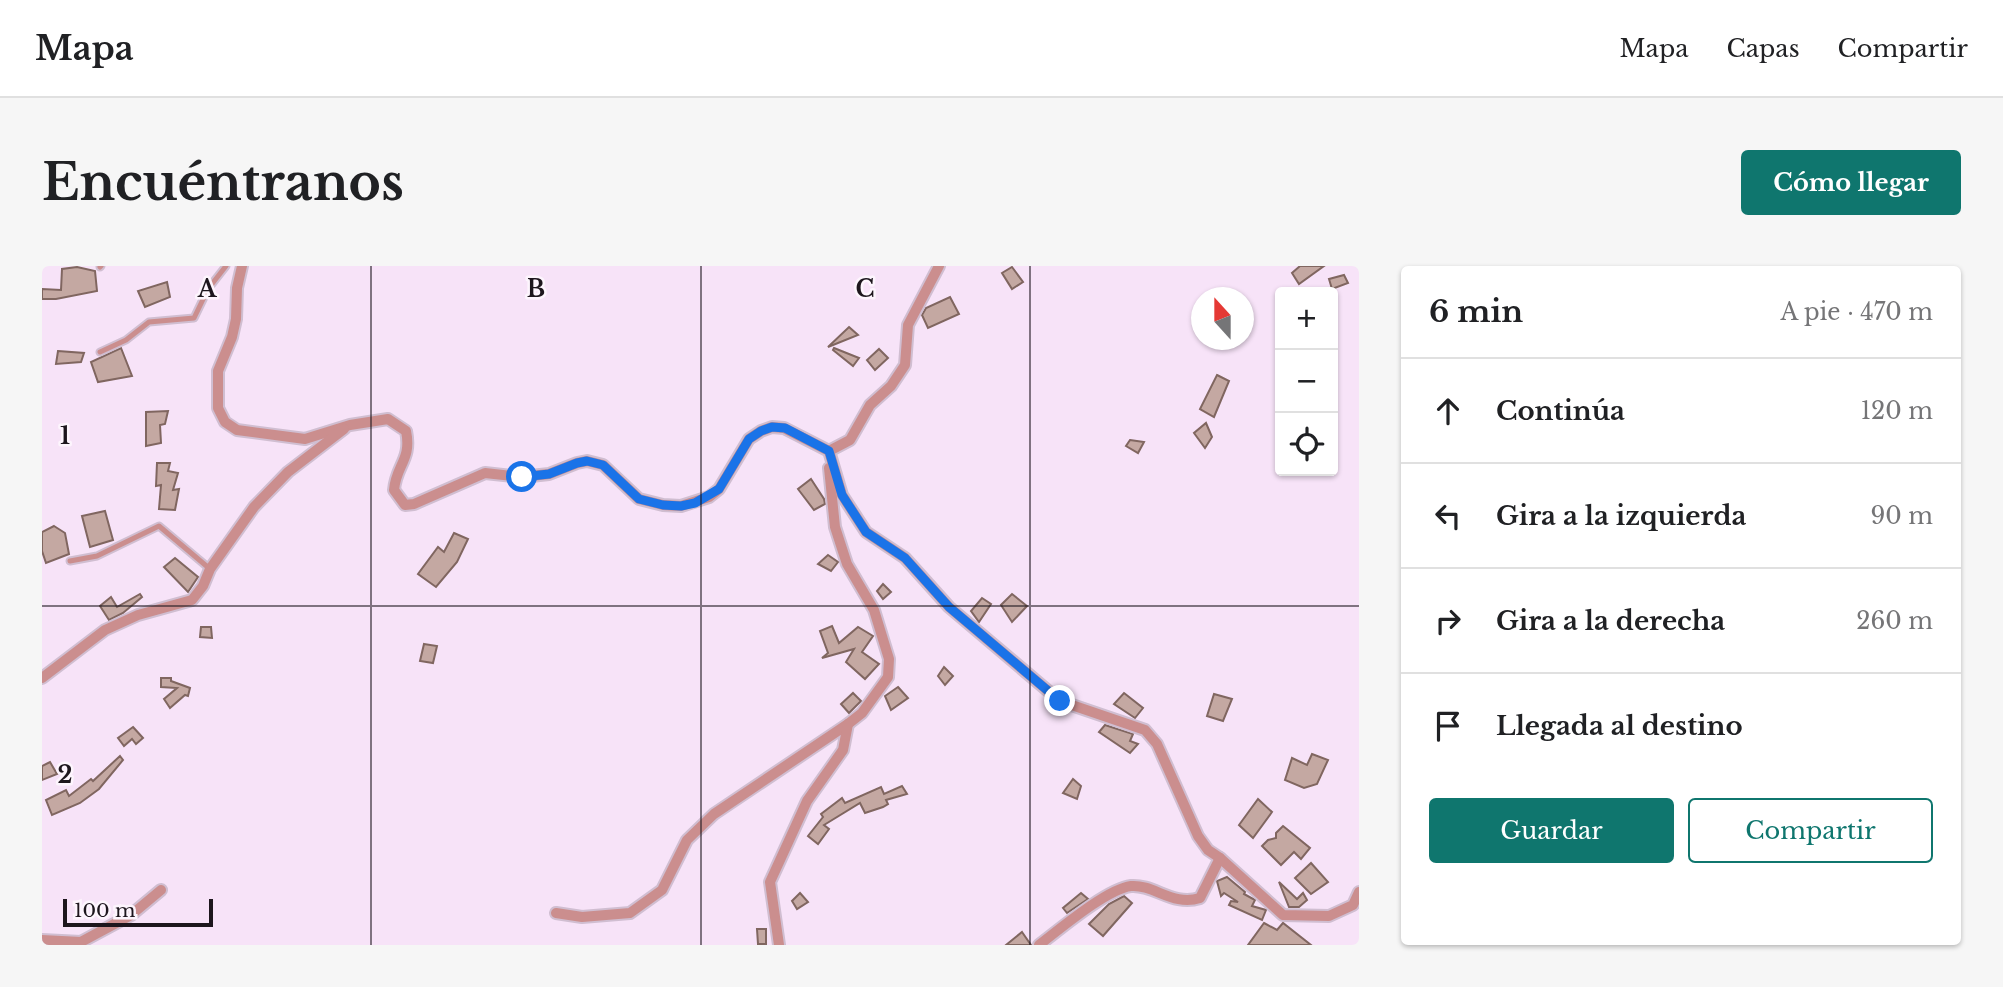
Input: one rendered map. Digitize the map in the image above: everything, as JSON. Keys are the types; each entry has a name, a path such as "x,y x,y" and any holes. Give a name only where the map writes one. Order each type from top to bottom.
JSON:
{"street":[{"path":"242,266 232,337 218,371 218,408 225,422 237,430 305,439 350,425 388,419 406,431 409,446 395,480 394,490 405,505 414,504 485,473 522,477 549,474 587,461 603,465 639,499 681,506 695,503 719,489 749,439 772,427 785,428 829,451 842,495 866,532 905,558 949,607 1060,701 1145,730 1157,744 1198,836 1208,850 1283,915 1329,916 1353,905 1359,892"},
{"path":"829,451 849,440 870,405 891,386 905,365 908,325 939,266"},
{"path":"42,678 105,630 138,615 192,600 204,586 210,569 254,508 288,472 350,425"},
{"path":"556,913 582,917 630,913 662,890 687,839 714,814 848,724 862,712 888,677 889,659 874,610 848,564 835,527 829,451"},
{"path":"779,945 770,881 807,801 843,750 848,724"},
{"path":"1039,945 1114,891 1133,886 1188,902 1200,898 1220,858"},
{"path":"42,940 81,942 131,915 161,891"}],"lane":[{"path":"100,352 126,340 149,322 194,318 208,289 226,266"},
{"path":"70,561 97,556 159,526 210,569"}],"building":[{"path":"1300,266 1324,266 1299,284 1292,273"},
{"path":"77,267 95,271 97,291 42,299 42,289 61,290 62,269"},
{"path":"1012,267 1023,282 1012,289 1002,273"},
{"path":"1344,275 1348,283 1331,287 1329,279"},
{"path":"167,282 170,297 145,307 138,291"},
{"path":"950,297 959,314 928,328 922,315 926,308"},
{"path":"849,327 858,335 828,347"},
{"path":"121,348 132,376 98,382 91,362"},
{"path":"834,348 859,358 853,366 833,350"},
{"path":"879,349 888,358 875,370 867,360"},
{"path":"58,351 84,353 81,362 56,364"},
{"path":"1217,375 1229,381 1214,417 1200,409"},
{"path":"168,411 165,424 160,425 161,443 146,446 146,412"},
{"path":"1206,423 1212,437 1205,448 1194,433"},
{"path":"1130,440 1144,442 1138,453 1126,446"},
{"path":"157,463 170,463 168,471 178,473 173,490 179,489 175,510 159,509 161,485 156,486"},
{"path":"811,479 825,504 814,510 798,489"},
{"path":"105,511 113,540 90,547 82,516"},
{"path":"54,526 65,533 69,554 46,563 42,551 42,532"},
{"path":"454,533 468,539 457,562 436,587 418,574 438,547 444,552"},
{"path":"828,555 838,562 831,571 818,564"},
{"path":"175,558 198,577 188,592 164,567"},
{"path":"883,584 891,592 883,599 877,591"},
{"path":"140,594 142,597 123,613 109,620 100,606 111,597 117,607"},
{"path":"1012,594 1027,606 1012,622 1001,605"},
{"path":"982,598 991,604 979,622 971,611"},
{"path":"832,626 839,643 858,627 873,636 862,652 879,664 865,679 846,662 854,649 822,658 828,653 820,631"},
{"path":"201,627 211,627 212,638 200,637"},
{"path":"424,644 437,646 433,663 420,661"},
{"path":"944,667 953,676 945,685 938,676"},
{"path":"161,678 171,678 171,681 190,688 188,696 185,695 170,708 164,699 177,688 161,687"},
{"path":"898,687 908,698 891,710 885,696"},
{"path":"853,693 861,701 849,713 841,704"},
{"path":"1124,693 1143,708 1135,718 1114,704"},
{"path":"1214,694 1232,699 1223,721 1207,716"},
{"path":"1105,725 1133,734 1130,741 1138,744 1130,753 1099,732"},
{"path":"133,727 143,738 136,744 132,739 124,746 118,738"},
{"path":"1312,754 1328,760 1317,784 1304,788 1285,780 1292,758 1307,765"},
{"path":"120,756 123,760 99,789 80,803 52,815 46,800 66,790 69,796 91,779 93,781"},
{"path":"50,762 57,774 42,780 42,766"},
{"path":"1073,779 1081,786 1077,799 1063,793"},
{"path":"902,786 907,794 886,800 888,804 883,807 865,813 860,803 824,825 829,829 818,844 808,836 823,817 821,814 842,798 845,803 881,787 884,794"},
{"path":"1258,799 1272,812 1253,838 1239,825"},
{"path":"1283,826 1310,848 1301,859 1294,852 1281,865 1262,846 1268,840 1276,838 1276,833"},
{"path":"1311,863 1328,882 1311,894 1295,878"},
{"path":"1227,877 1245,892 1244,894 1255,900 1252,906 1266,910 1262,920 1229,905 1231,901 1238,902 1224,893 1221,896 1217,881"},
{"path":"1279,882 1297,899 1303,893 1307,900 1299,907 1289,907"},
{"path":"800,893 808,902 797,909 792,901"},
{"path":"1081,893 1088,899 1067,913 1063,908"},
{"path":"1124,896 1132,903 1103,936 1089,924 1109,904"},
{"path":"1264,923 1277,930 1283,923 1311,945 1248,945"},
{"path":"757,929 766,929 766,944 758,944"},
{"path":"1022,932 1031,945 1006,945"}],"route":[{"path":"522,477 549,474 587,461 603,465 639,499 681,506 695,503 719,489 749,439 772,427 785,428 829,451 842,495 866,532 905,558 949,607 1060,701"}]}
